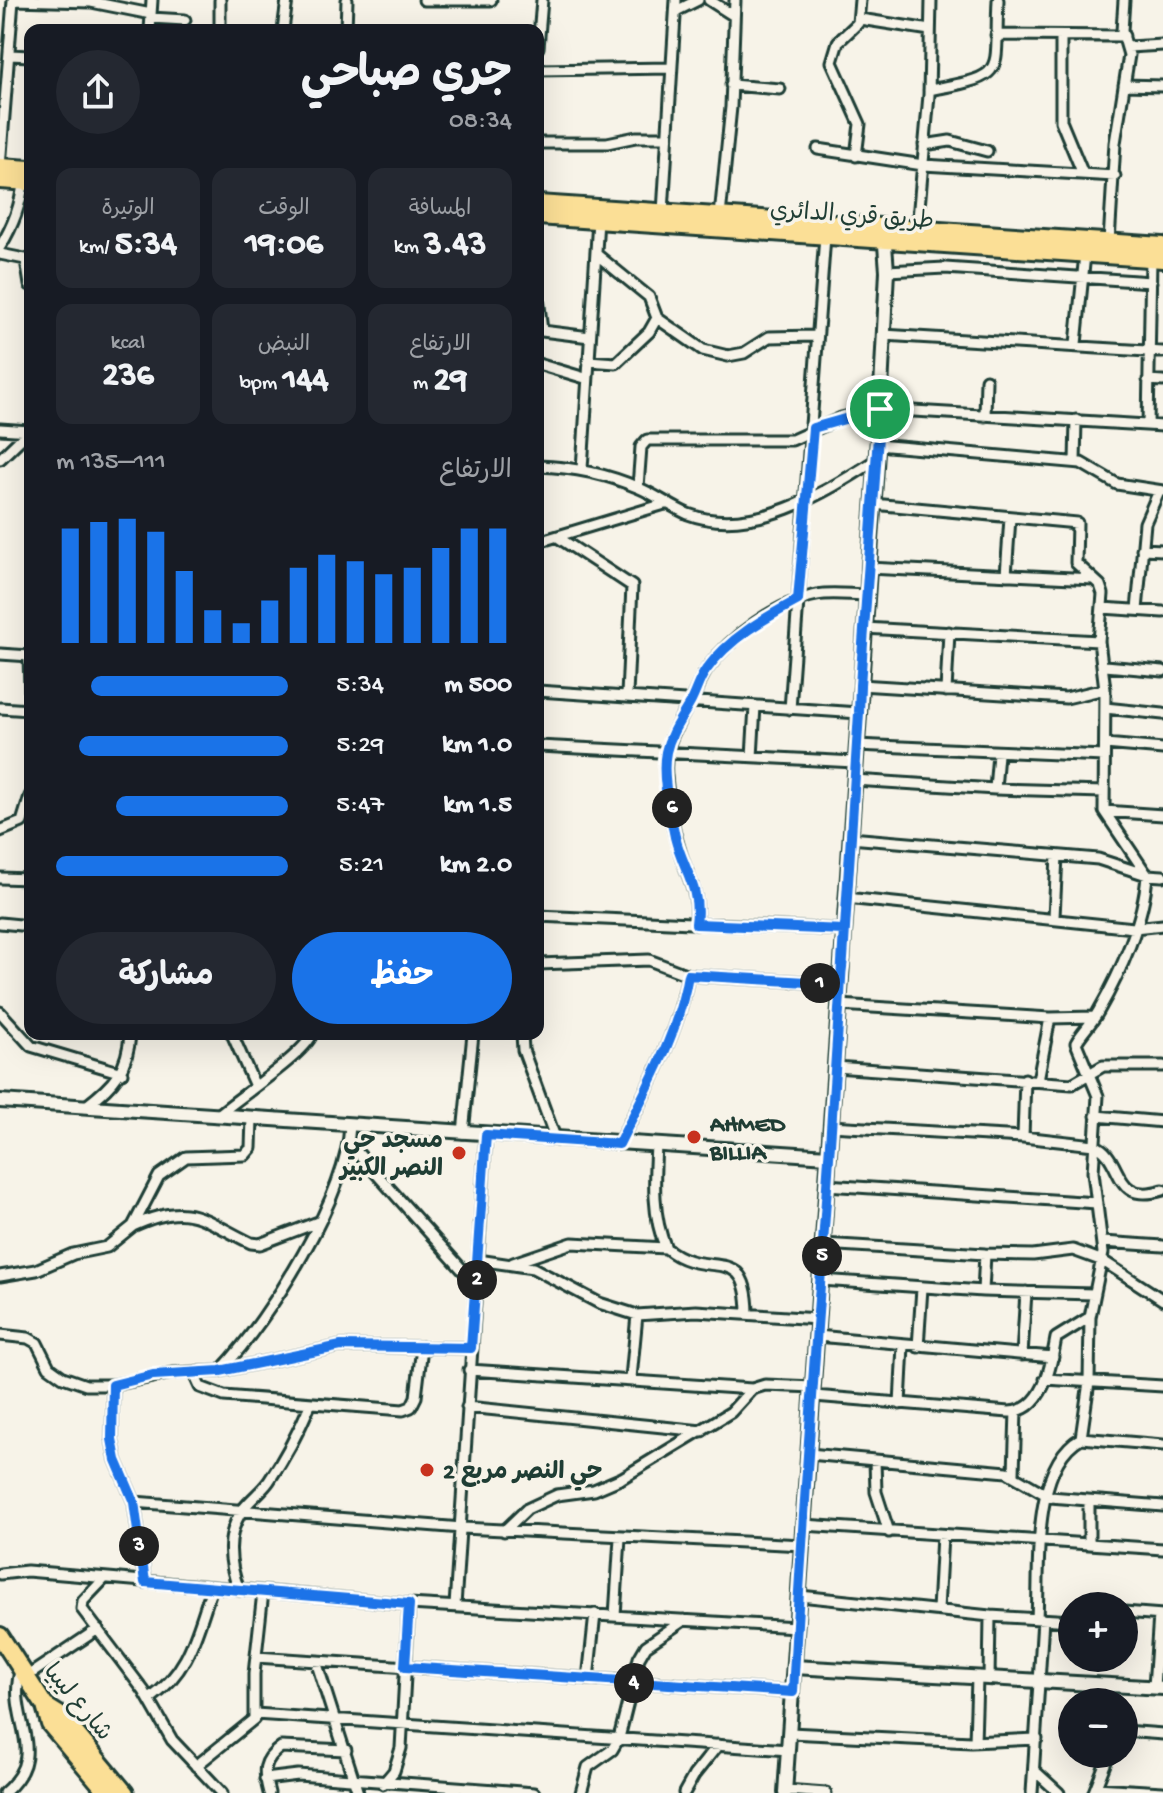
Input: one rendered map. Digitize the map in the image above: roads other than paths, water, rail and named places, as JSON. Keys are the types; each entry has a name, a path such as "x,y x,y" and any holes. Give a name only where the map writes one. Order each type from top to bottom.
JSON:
{"highway":[{"path":"0,167 24,176"},
{"path":"0,180 24,178"},
{"name":"طريق قري الدائري","path":"544,204 720,216 1085,254 1159,254"},
{"name":"طريق قري الدائري","path":"544,216 825,236 917,230 1109,242 1159,254"},
{"name":"شارع ليبيا","path":"0,1636 45,1706 61,1716 125,1793"},
{"path":"45,1706 50,1724 108,1793"}],"main road":[{"path":"785,1792 880,409 887,271 884,234"},
{"path":"0,1101 828,1156"},
{"path":"794,1667 1159,1688"}],"street":[{"path":"0,167 13,0 91,2 151,16 185,20"},
{"path":"150,24 152,0"},
{"path":"220,0 220,24"},
{"path":"284,24 287,0"},
{"path":"346,24 347,0"},
{"path":"424,0 491,0"},
{"path":"540,24 542,0"},
{"path":"663,212 676,6 698,0"},
{"path":"709,0 734,16"},
{"path":"720,216 735,0"},
{"path":"856,156 860,124 832,62 838,42 860,19 860,0"},
{"path":"917,230 929,90 931,0"},
{"path":"929,90 987,76 998,59 998,0"},
{"path":"1109,242 1115,143 1128,47 1124,36 1124,0"},
{"path":"860,19 930,30"},
{"path":"996,35 1124,36"},
{"path":"1061,36 1061,121 1083,174"},
{"path":"1128,47 1163,45"},
{"path":"10,55 24,56"},
{"path":"544,70 671,68"},
{"path":"731,85 780,89"},
{"path":"1124,85 1163,86"},
{"path":"544,143 607,143 636,137 666,137"},
{"path":"924,145 950,141 987,151"},
{"path":"818,149 923,165 1115,176"},
{"path":"24,191 1,255 24,259"},
{"path":"582,469 585,378 598,220"},
{"path":"790,709 825,236"},
{"path":"596,254 649,297 657,318 703,350 738,356 762,340 780,335 816,336"},
{"path":"1076,344 1085,254"},
{"path":"1148,425 1151,282 1159,254"},
{"path":"887,271 945,268 1151,282"},
{"path":"588,361 616,363 649,332 657,318"},
{"path":"544,331 590,337"},
{"path":"883,335 1076,344 1163,352"},
{"path":"544,366 585,378"},
{"path":"985,416 986,380"},
{"path":"1148,380 1163,381"},
{"path":"638,487 641,447 647,440 792,440 813,428 880,409 1163,426"},
{"path":"1075,462 1076,420"},
{"path":"0,429 24,431"},
{"path":"0,459 24,437"},
{"path":"877,445 1075,462 1093,467 1117,484 1161,491 1147,516 1137,610"},
{"path":"544,466 582,469 638,487 689,514 720,520 748,518 806,501 876,460"},
{"path":"544,541 668,503"},
{"path":"873,504 1075,522 1079,528 1076,563 1102,589 1099,641 1105,666 1104,811 1147,875 1145,897 1134,928 1095,1017 1076,1043 1098,1096 1094,1145 1103,1242 1103,1261 1090,1317 1089,1382 1081,1438"},
{"path":"1006,575 1010,518"},
{"path":"559,538 632,586 627,695"},
{"path":"1142,549 1163,550"},
{"path":"868,568 1093,579"},
{"path":"696,924 698,907 694,882 683,864 675,836 665,754 673,730 691,702 705,670 728,645 764,618 798,600 820,594 866,595"},
{"path":"1102,608 1163,612"},
{"path":"864,628 1099,641"},
{"path":"946,691 949,632"},
{"path":"0,654 24,656"},
{"path":"1105,666 1163,671"},
{"path":"860,685 1066,698 1105,689"},
{"path":"544,691 859,713"},
{"path":"752,757 755,706"},
{"path":"0,708 24,710"},
{"path":"1105,708 1163,714"},
{"path":"1105,744 1163,749"},
{"path":"856,745 998,754 1104,756"},
{"path":"544,746 855,762"},
{"path":"995,789 998,754"},
{"path":"854,780 1104,792"},
{"path":"1104,811 1163,815"},
{"path":"0,831 22,822 24,816"},
{"path":"850,838 1098,859 1147,875 1163,876"},
{"path":"1054,917 1057,856"},
{"path":"0,878 24,879"},
{"path":"846,898 1054,917 1134,928 1163,925"},
{"path":"544,916 844,930"},
{"path":"0,923 24,925"},
{"path":"544,964 649,960 688,975 840,984"},
{"path":"619,1144 668,1045 682,1008 688,975"},
{"path":"839,1005 1050,1018 1095,1017"},
{"path":"0,1012 24,1038"},
{"path":"1038,1080 1050,1018"},
{"path":"26,1040 31,1046 122,1073"},
{"path":"86,1106 122,1073 128,1058 130,1040"},
{"path":"235,1040 254,1084"},
{"path":"217,1116 254,1084 304,1050 309,1040"},
{"path":"463,1133 472,1040"},
{"path":"522,1040 523,1050 556,1140"},
{"path":"835,1067 1074,1084 1103,1066 1163,1066"},
{"path":"1023,1137 1025,1079"},
{"path":"1096,1116 1163,1122"},
{"path":"133,1226 150,1190 170,1165 186,1157 245,1155 251,1148 252,1118"},
{"path":"220,1371 249,1341 274,1305 318,1222 349,1143 350,1125"},
{"path":"830,1126 1023,1137 1094,1145 1102,1150 1122,1184 1130,1190 1163,1190"},
{"path":"455,1606 486,1135"},
{"path":"349,1143 476,1285"},
{"path":"656,1146 655,1186 661,1236 666,1248"},
{"path":"826,1185 1097,1203"},
{"path":"0,1276 26,1273 73,1254 107,1247 133,1226 171,1213 195,1213 251,1243 260,1244 318,1222"},
{"path":"1103,1242 1163,1246"},
{"path":"510,1264 572,1243 666,1248 704,1265 732,1268 742,1274 747,1288 748,1313"},
{"path":"823,1244 985,1254 1033,1255 1073,1250 1103,1261 1163,1300"},
{"path":"983,1291 985,1254"},
{"path":"478,1260 510,1264 554,1276 599,1303 637,1315 748,1313 818,1319"},
{"path":"821,1280 922,1288 1094,1294"},
{"path":"918,1347 922,1288"},
{"path":"1022,1355 1026,1292"},
{"path":"631,1378 637,1315"},
{"path":"469,1370 631,1378 752,1389 765,1385 900,1404 1016,1411 1035,1401 1053,1357 1056,1338 1090,1317"},
{"path":"0,1335 28,1338 37,1343 49,1367 63,1377 86,1385 113,1385 153,1375 220,1371 341,1346 471,1348"},
{"path":"817,1336 1053,1357"},
{"path":"900,1404 903,1345"},
{"path":"194,1374 200,1387 211,1392 310,1405 403,1410 411,1407 416,1397 422,1347"},
{"path":"1045,1379 1163,1386"},
{"path":"113,1385 112,1439 116,1460 134,1502 145,1582"},
{"path":"504,1531 527,1509 557,1495 594,1490 622,1478 731,1412 752,1389"},
{"path":"239,1590 230,1566 231,1539 243,1510 264,1489 281,1463 310,1405"},
{"path":"467,1407 702,1431"},
{"path":"1014,1473 1016,1411"},
{"path":"1032,1793 1041,1681 1044,1495 1066,1448 1081,1438 1163,1445"},
{"path":"809,1454 1014,1473 1044,1495 1163,1506"},
{"path":"875,1461 876,1492 889,1532"},
{"path":"1089,1501 1089,1544"},
{"path":"134,1502 504,1531 803,1545"},
{"path":"804,1525 1163,1549"},
{"path":"938,1610 942,1535"},
{"path":"615,1616 620,1538"},
{"path":"0,1574 27,1571 409,1604 797,1627"},
{"path":"104,1579 81,1604 150,1699 172,1740 222,1793"},
{"path":"150,1699 172,1680 195,1646 200,1618 212,1588"},
{"path":"196,1766 250,1724 255,1714 256,1657 263,1592"},
{"path":"800,1596 1058,1620"},
{"path":"383,1784 398,1761 409,1604"},
{"path":"1138,1613 1161,1615 1159,1688"},
{"path":"588,1679 595,1614"},
{"path":"975,1742 990,1616"},
{"path":"581,1793 588,1767 612,1750 619,1738 646,1646 684,1620"},
{"path":"4,1793 23,1773 28,1758 15,1696 24,1673 98,1629"},
{"path":"256,1657 793,1692"},
{"path":"316,1661 337,1719 358,1793"},
{"path":"255,1714 789,1750"},
{"path":"1138,1732 1163,1734"},
{"path":"790,1733 975,1742 1037,1739"},
{"path":"684,1793 718,1745"},
{"path":"269,1793 265,1779 266,1760 281,1747 346,1750"},
{"path":"1104,1768 1095,1791 1163,1792"},
{"path":"1036,1772 1059,1793"},
{"path":"265,1779 298,1775 454,1790 534,1793"},
{"path":"785,1792 826,1793"}],"place":[{"name":"AHMED BILLIA","path":"694,1137"},
{"name":"مسجد حي النصر الكبير","path":"459,1153"},
{"name":"حي النصر مربع 2","path":"427,1470"}]}
